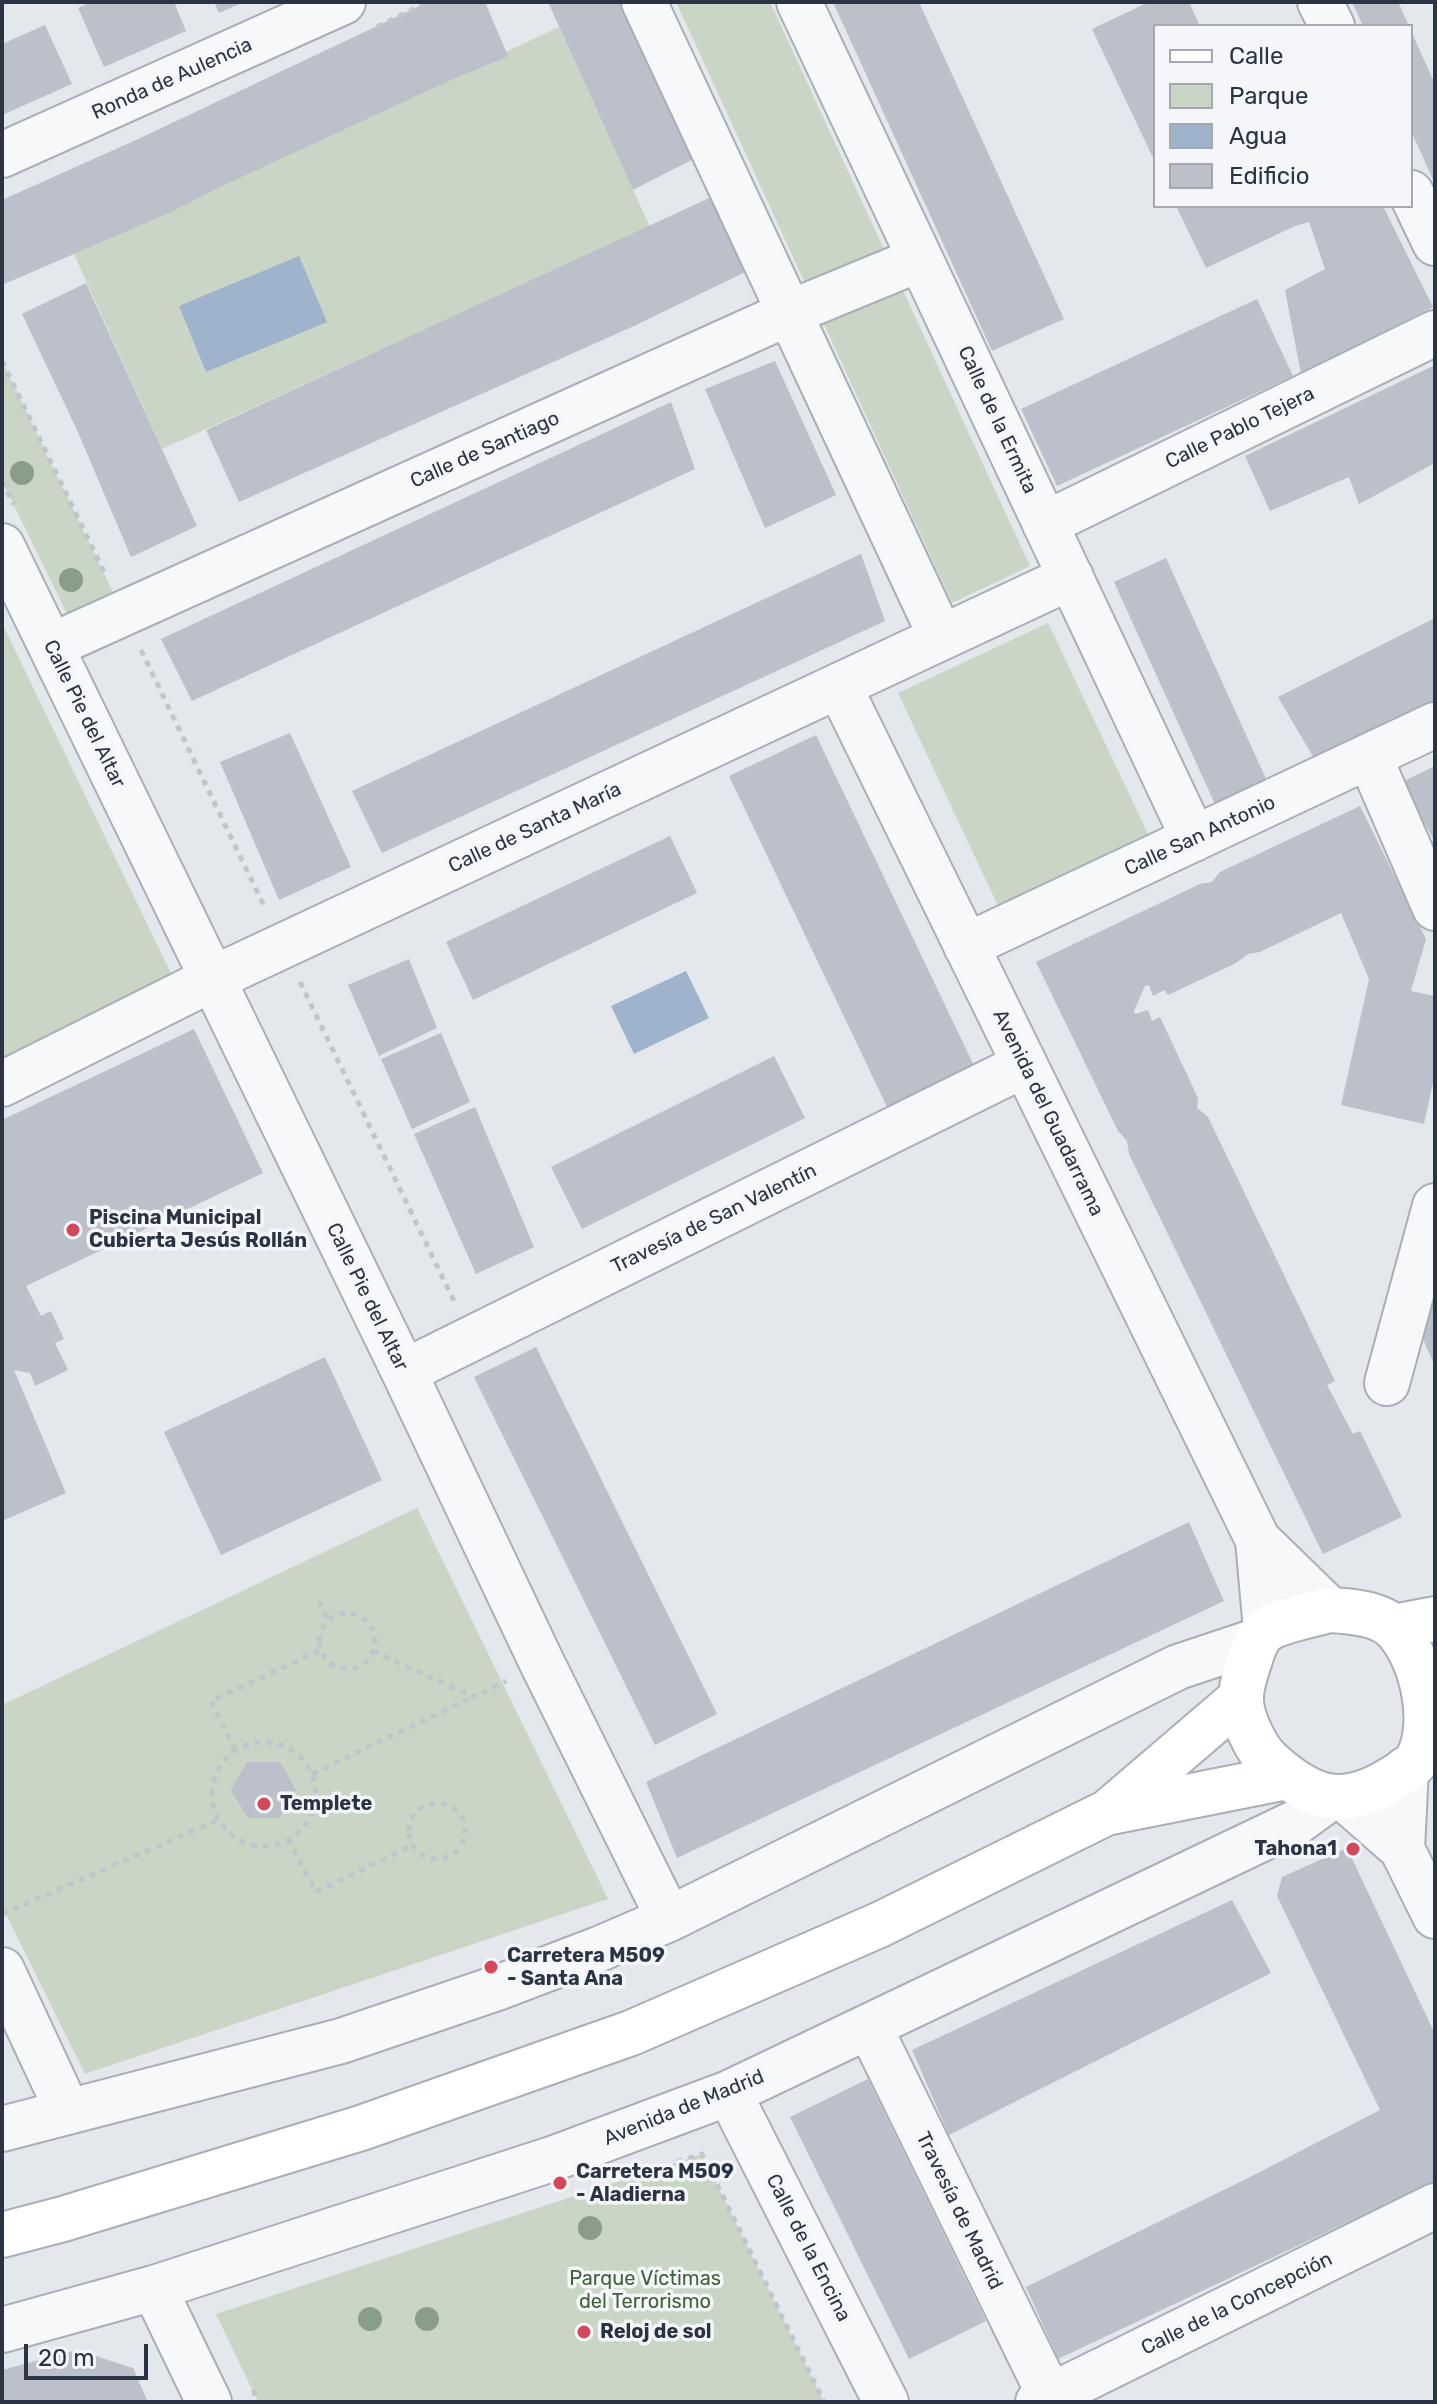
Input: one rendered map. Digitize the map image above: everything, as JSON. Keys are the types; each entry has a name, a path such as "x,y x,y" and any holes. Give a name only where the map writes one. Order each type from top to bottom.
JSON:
{"main road":[{"path":"2,2235 361,2128 631,2033 879,1925 1106,1813 1240,1699 1261,1636 1330,1610 1352,1611 1379,1619 1393,1627 1430,1688 1420,1760 1385,1783 1337,1798 1306,1790 1266,1759 1248,1729 1240,1699"},
{"path":"1393,1627 1435,1619"},
{"path":"1106,1813 1287,1777"}],"street":[{"name":"Ronda de Aulencia","path":"2,155 343,2"},
{"path":"644,2 941,637"},
{"name":"Calle de la Ermita","path":"799,2 1194,839"},
{"path":"1320,2 1331,24"},
{"path":"1413,197 1435,243"},
{"name":"Calle de Santiago","path":"51,646 789,313 920,259"},
{"name":"Calle Pablo Tejera","path":"1045,524 1435,333"},
{"name":"Calle Pie del Altar","path":"2,546 669,1919"},
{"name":"Calle de Santa María","path":"2,1084 212,979 1071,577"},
{"name":"Avenida del Guadarrama","path":"839,686 1258,1540 1330,1610"},
{"name":"Calle San Antonio","path":"966,946 1435,725"},
{"path":"1369,756 1435,908"},
{"name":"Travesía de San Valentín","path":"404,1372 1024,1065"},
{"path":"1387,1383 1435,1206"},
{"name":"Avenida del Guadarrama","path":"1258,1540 1261,1636"},
{"path":"2,2129 341,2041 497,1988 599,1949 669,1919 1178,1667 1261,1636"},
{"path":"1402,1849 1420,1760"},
{"path":"1337,1798 1402,1849 1435,1916"},
{"name":"Avenida de Madrid","path":"2,2330 154,2288 552,2159 729,2093 1297,1822 1337,1798"},
{"path":"2,1970 68,2112"},
{"name":"Travesía de Madrid","path":"869,2026 1044,2399"},
{"name":"Calle de la Encina","path":"729,2093 886,2402"},
{"name":"Calle de la Concepción","path":"1044,2399 1435,2206"},
{"path":"154,2288 209,2402"}],"path":[{"path":"2,361 456,1306"},
{"path":"319,1601 328,1620"},
{"path":"341,1613 350,1613 360,1616 372,1628 375,1637 373,1651 366,1662 349,1669 331,1665 320,1650 320,1631 328,1620 341,1613"},
{"path":"235,1750 211,1701 320,1650"},
{"path":"373,1651 474,1697"},
{"path":"312,1774 542,1663"},
{"path":"267,1742 284,1746 299,1754 312,1774 316,1785 316,1802 310,1819 299,1833 283,1842 250,1844 235,1837 215,1810 212,1793 215,1777 223,1762 235,1750 267,1742"},
{"path":"431,1803 450,1805 463,1818 466,1827 463,1845 449,1857 431,1859 413,1845 410,1821 423,1806 431,1803"},
{"path":"2,1914 220,1819"},
{"path":"288,1839 316,1892 413,1845"},
{"path":"664,2166 702,2154 824,2402"},
{"path":"247,2379 258,2402"}],"green space":[{"path":"676,2 770,2 1030,566 952,603"},
{"path":"559,27 650,227 162,449 74,254"},
{"path":"2,361 123,613 77,634 2,481"},
{"path":"2,623 178,988 2,1072"},
{"path":"1048,623 1150,838 999,908 898,693"},
{"path":"417,1508 608,1899 85,2074 2,1906 2,1705"},
{"name":"Parque Víctimas del Terrorismo","path":"702,2154 824,2402 258,2402 216,2314"}],"water":[{"path":"299,256 327,322 206,372 179,306"},
{"path":"686,971 709,1018 634,1054 611,1006"}],"building":[{"path":"91,2 174,2 186,31 104,67 78,8"},
{"path":"214,2 244,2 219,13"},
{"path":"428,2 485,2 508,56 169,213 2,285 2,200"},
{"path":"548,2 644,2 713,149 633,190"},
{"path":"833,2 919,2 1064,319 992,351"},
{"path":"1149,2 1189,2 1199,24 1153,24 1153,158 1092,29"},
{"path":"1352,2 1398,2 1408,24 1362,24"},
{"path":"45,25 72,84 2,115 2,44"},
{"path":"1413,35 1435,84 1435,184 1413,135"},
{"path":"731,188 766,262 634,326 239,502 206,430"},
{"path":"1177,208 1384,208 1433,307 1301,374 1285,290 1325,269 1309,222 1206,268"},
{"path":"86,283 197,526 131,557 77,430 22,314"},
{"path":"1257,299 1293,376 1057,486 1021,409"},
{"path":"775,361 836,495 765,528 705,389"},
{"path":"1435,365 1435,463 1359,504 1349,477 1270,511 1245,456"},
{"path":"671,402 695,469 192,701 161,639"},
{"path":"861,554 885,621 382,853 352,791"},
{"path":"1166,558 1271,790 1219,813 1114,582"},
{"path":"1435,618 1435,712 1322,772 1278,697"},
{"path":"290,733 351,867 279,900 220,762"},
{"path":"816,735 977,1072 890,1113 729,776"},
{"path":"1435,766 1435,842 1402,782"},
{"path":"1360,806 1426,939 1411,991 1435,996 1435,1073 1424,1124 1341,1105 1369,979 1341,913 1260,952 1248,954 1236,963 1168,995 1164,990 1153,996 1149,985 1145,986 1134,1011 1135,1014 1148,1010 1152,1021 1160,1017 1198,1098 1197,1108 1208,1117 1335,1381 1327,1385 1353,1434 1360,1431 1402,1517 1323,1554 1129,1154 1127,1141 1118,1131 1036,962 1200,884 1212,882 1220,872"},
{"path":"670,836 697,893 473,1000 446,942"},
{"path":"409,959 437,1028 379,1056 348,985"},
{"name":"Piscina Municipal Cubierta Jesús Rollán","path":"194,1029 263,1173 26,1286 41,1316 51,1311 64,1339 55,1343 68,1370 35,1386 30,1373 14,1370 66,1493 2,1521 2,1120"},
{"path":"441,1033 470,1102 412,1129 381,1059"},
{"path":"774,1056 805,1118 582,1229 551,1167"},
{"path":"475,1107 534,1247 476,1274 414,1134"},
{"path":"1435,1298 1435,1366 1422,1337"},
{"path":"536,1347 717,1714 655,1745 474,1377"},
{"path":"325,1357 382,1480 221,1555 164,1432"},
{"path":"1189,1522 1224,1601 677,1858 646,1782"},
{"name":"Templete","path":"247,1762 280,1762 296,1790 280,1818 248,1818 231,1790"},
{"path":"1347,1848 1435,2034 1435,2181 1058,2359 1026,2287 1380,2110 1277,1896 1282,1877"},
{"path":"1232,1900 1271,1973 949,2135 912,2050"},
{"path":"868,2079 986,2321 909,2359 790,2117"},
{"path":"77,2350 133,2368 148,2402 2,2402 2,2370"}],"place":[{"name":"Piscina Municipal Cubierta Jesús Rollán","path":"73,1230"},
{"name":"Templete","path":"264,1804"},
{"name":"Tahona1","path":"1353,1849"},
{"name":"Carretera M509 - Santa Ana","path":"491,1967"},
{"name":"Carretera M509 - Aladierna","path":"560,2183"},
{"name":"Reloj de sol","path":"584,2332"}]}
